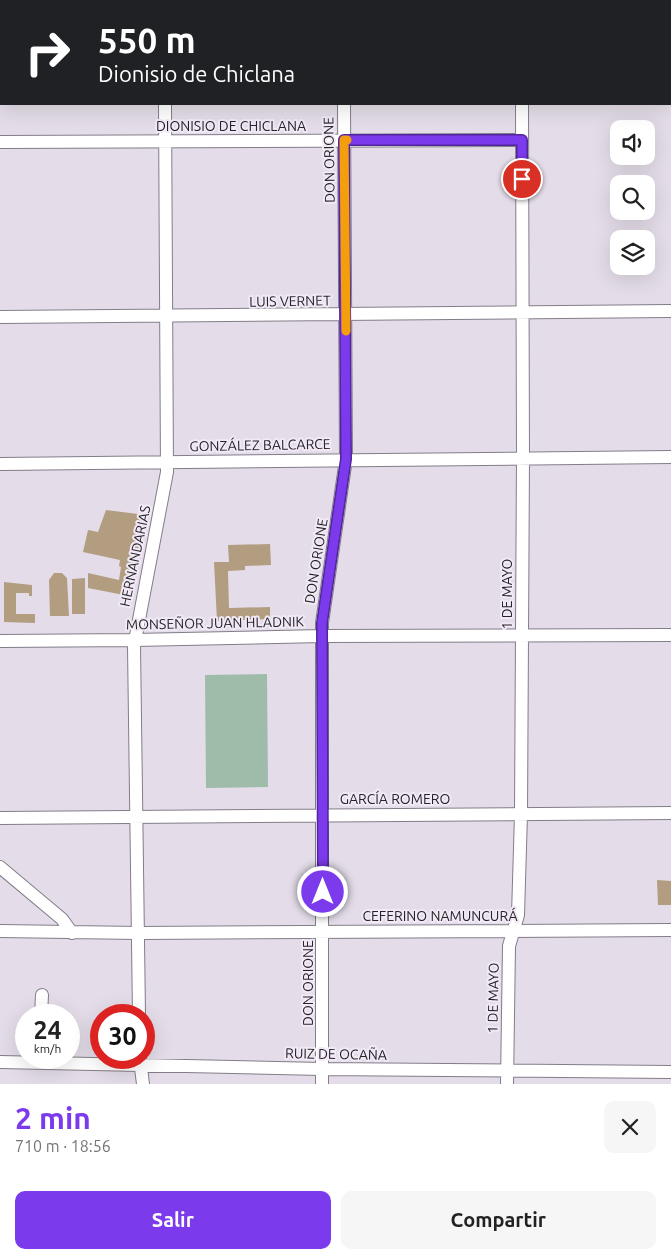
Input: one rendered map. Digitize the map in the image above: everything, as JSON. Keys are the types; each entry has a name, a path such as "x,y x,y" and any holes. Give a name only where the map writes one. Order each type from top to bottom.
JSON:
{"street":[{"name":"HERNANDARIAS","path":"139,1004 134,640 166,481 164,317 165,105"},
{"name":"DON ORIONE","path":"322,1084 322,623 346,459 344,105"},
{"name":"1 DE MAYO","path":"507,1084 509,946 518,916 521,814 522,105"},
{"name":"DIONISIO DE CHICLANA","path":"0,142 522,140"},
{"name":"LUIS VERNET","path":"0,317 671,312"},
{"name":"GONZÁLEZ BALCARCE","path":"0,464 523,457 671,457"},
{"name":"MONSEÑOR JUAN HLADNIK","path":"0,641 322,636 671,635"},
{"name":"GARCÍA ROMERO","path":"0,818 135,815 671,813"},
{"path":"0,867 62,919 72,933"},
{"name":"CEFERINO NAMUNCURÁ","path":"0,932 671,930"},
{"path":"42,994 42,1004"},
{"name":"RUIZ DE OCAÑA","path":"0,1062 15,1061"},
{"name":"RUIZ DE OCAÑA","path":"155,1063 322,1069 671,1072"},
{"path":"141,1069 143,1084"}],"green space":[{"path":"267,674 268,787 206,788 205,675"}],"building":[{"path":"106,510 146,515 129,596 88,588 88,573 119,580 120,560 83,552 88,530 98,532"},
{"path":"270,544 271,565 245,566 245,570 228,571 229,608 270,607 270,619 217,621 214,562 229,562 228,545"},
{"path":"54,573 62,573 67,578 69,616 50,616 49,580"},
{"path":"85,578 85,614 72,614 72,579"},
{"path":"4,582 32,585 32,596 29,596 29,593 16,593 16,614 35,614 35,623 4,622"},
{"path":"657,880 671,881 671,905 658,905"}],"slow traffic":[{"path":"346,331 344,140 347,140"}],"route":[{"path":"323,892 322,623 346,459 344,140 522,140 522,179"}]}
